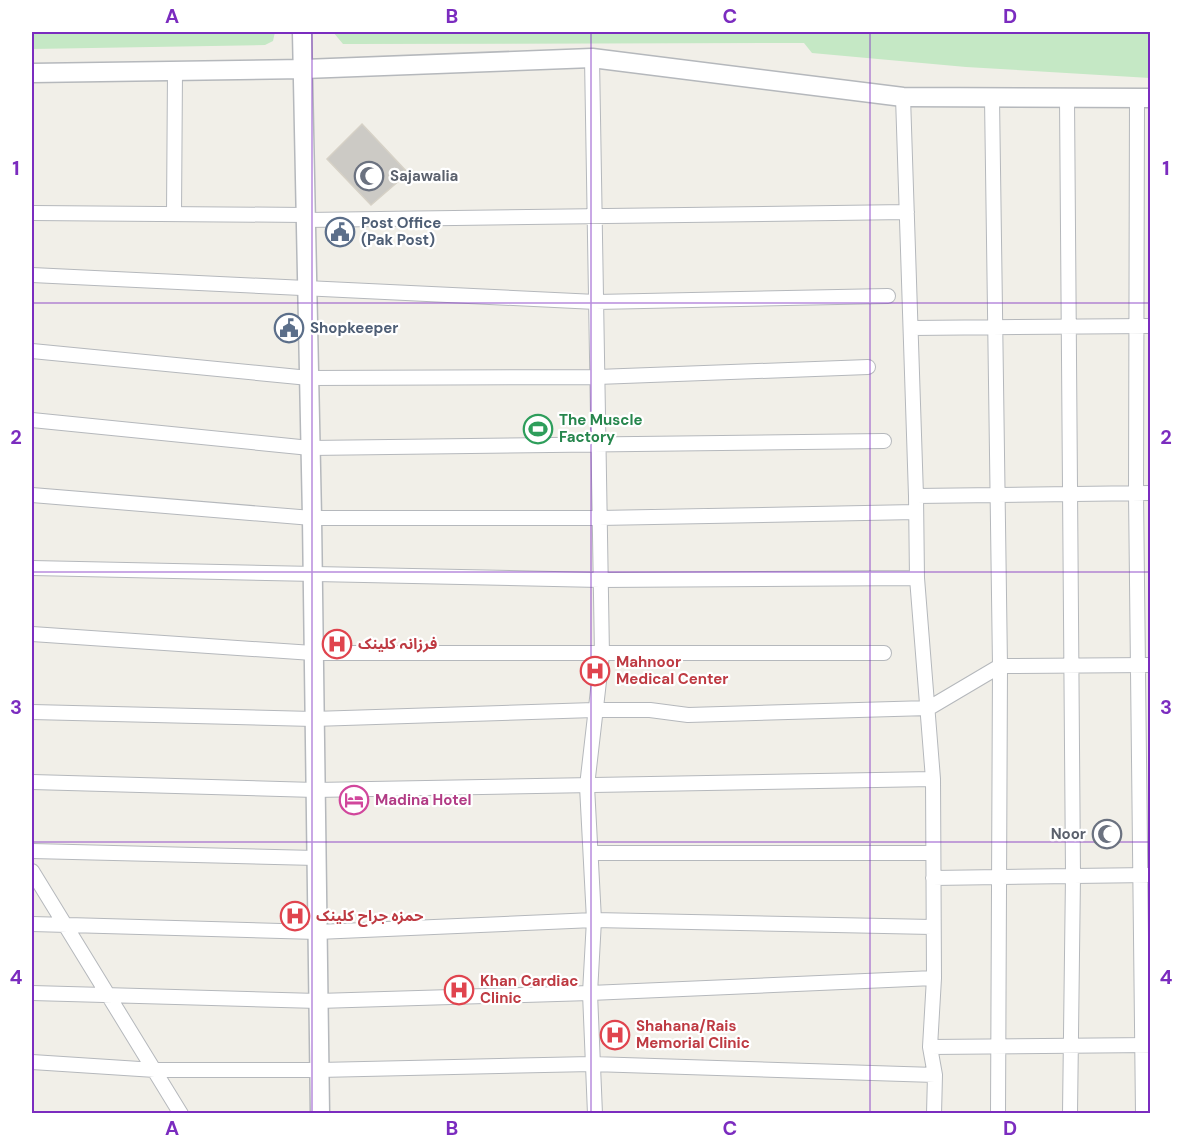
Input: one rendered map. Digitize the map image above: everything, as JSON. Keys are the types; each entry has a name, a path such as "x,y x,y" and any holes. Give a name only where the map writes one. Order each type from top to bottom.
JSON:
{"street":[{"path":"302,32 313,574 320,1113"},
{"path":"592,58 602,655 586,786 594,920 590,993 595,1113"},
{"path":"32,73 304,69 592,58 903,97 1144,99 1135,326 1136,493 1144,665 1147,1045 1143,1113"},
{"path":"174,214 175,71"},
{"path":"903,97 916,496 916,578 929,708 933,779 934,978 930,1047 935,1075 934,1113"},
{"path":"992,98 1000,666 996,1047 998,1113"},
{"path":"1067,99 1070,326 1068,494 1073,875 1070,1113"},
{"path":"32,213 306,218 594,217 907,212"},
{"path":"32,275 306,290 596,302 888,296"},
{"path":"911,328 1150,326"},
{"path":"32,351 309,378 597,376 868,367"},
{"path":"32,420 310,448 884,441"},
{"path":"916,496 1150,493"},
{"path":"32,495 312,518 599,518 916,512"},
{"path":"32,568 600,580 916,578"},
{"path":"32,634 313,653 602,655 884,653"},
{"path":"32,712 314,719 594,710 650,710 687,715 929,708 1000,666 1144,665"},
{"path":"32,782 315,790 933,779"},
{"path":"32,851 316,858"},
{"path":"591,854 932,853"},
{"path":"32,871 181,1113"},
{"path":"933,878 999,875 1145,875"},
{"path":"32,924 317,932 594,920 933,927"},
{"path":"32,993 318,1001 590,993 934,978"},
{"path":"930,1047 1147,1045"},
{"path":"32,1062 155,1070 319,1070 592,1064 935,1075"}],"green space":[{"path":"32,32 275,32 273,41 265,45 32,49"},
{"path":"333,32 1147,32 1150,35 1150,78 966,67 812,53 804,43 343,44"}],"building":[{"path":"362,124 408,173 371,205 327,159"}],"place":[{"name":"Sajawalia","path":"369,176"},
{"name":"Post Office (Pak Post)","path":"340,232"},
{"name":"Shopkeeper","path":"289,328"},
{"name":"The Muscle Factory","path":"538,429"},
{"name":"فرزانہ کلینک","path":"337,644"},
{"name":"Mahnoor Medical Center","path":"595,671"},
{"name":"Madina Hotel","path":"354,800"},
{"name":"Noor","path":"1107,834"},
{"name":"حمزہ جراح کلینک","path":"295,916"},
{"name":"Khan Cardiac Clinic","path":"459,990"},
{"name":"Shahana/Rais Memorial Clinic","path":"615,1035"}]}
